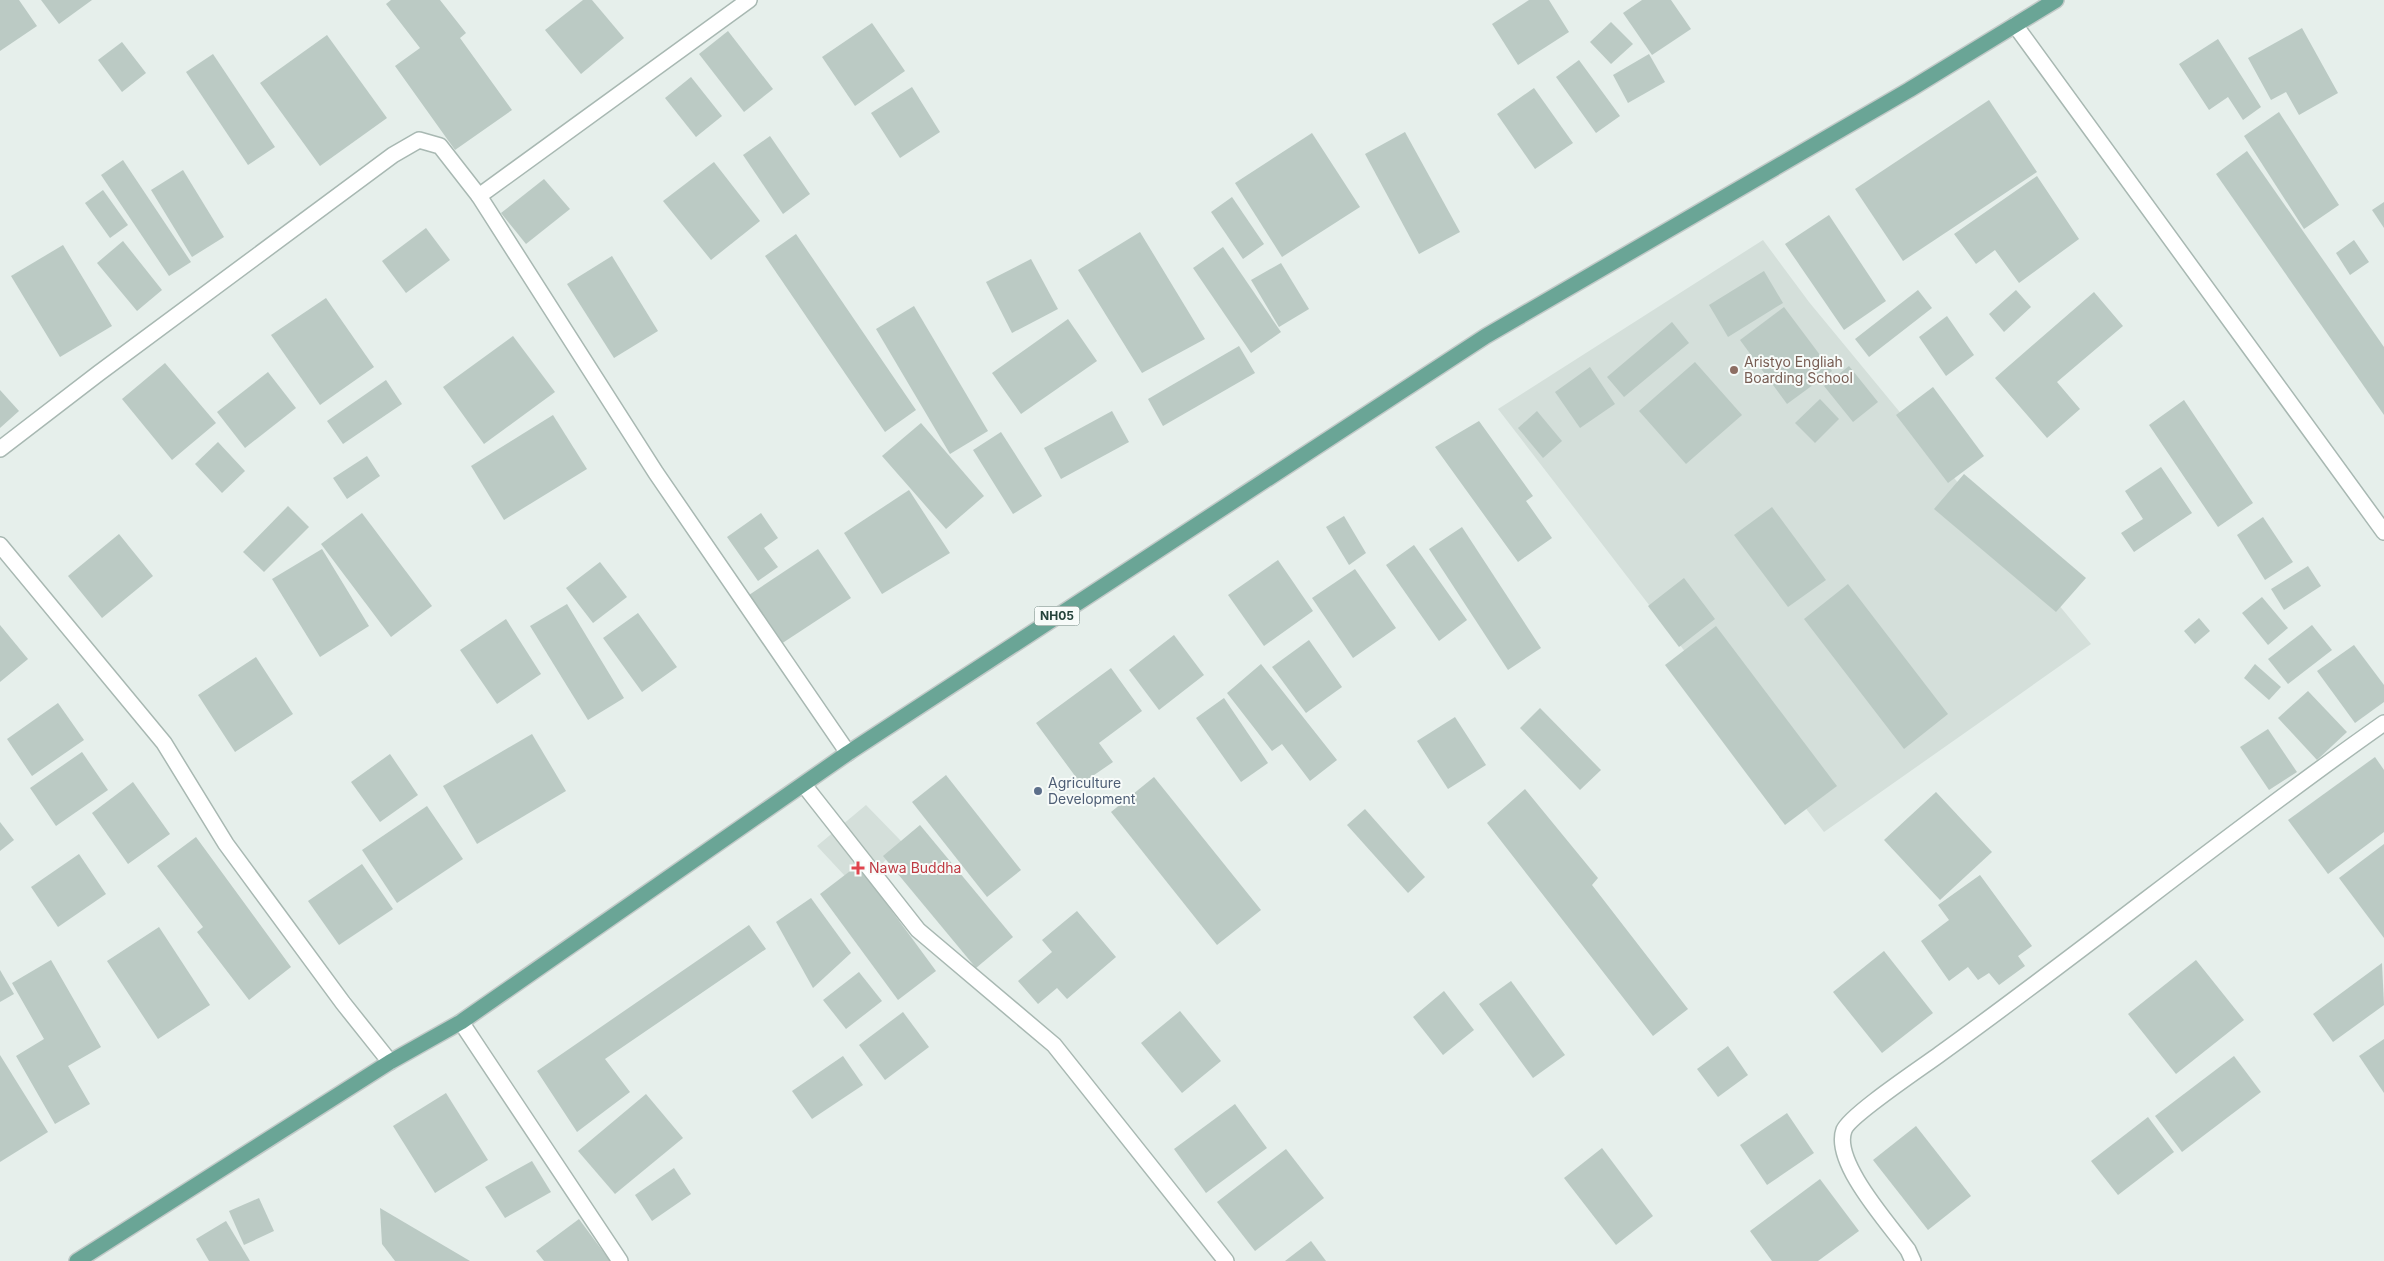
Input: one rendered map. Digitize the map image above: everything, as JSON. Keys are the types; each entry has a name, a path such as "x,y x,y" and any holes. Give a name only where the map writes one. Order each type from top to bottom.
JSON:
{"main road":[{"name":"NH05","path":"77,1261 390,1062 461,1022 848,753 1486,336 1909,90 2056,0"}],"street":[{"path":"479,196 749,0"},
{"path":"2015,25 2384,532"},
{"path":"0,448 98,373 362,178 419,140 440,146 479,196 656,473 848,753"},
{"path":"0,545 164,743 226,844 343,1003 390,1062"},
{"path":"1913,1261 1908,1250 1856,1179 1843,1149 1844,1130 1857,1115 2044,979 2384,723"},
{"path":"804,785 918,930 1054,1045 1226,1261"},
{"path":"461,1022 620,1261"}],"shaded area":[{"path":"1763,240 1809,302 2091,644 1824,832 1498,409"},
{"name":"Nawa Buddha","path":"866,805 902,842 858,890 817,846"}],"building":[{"path":"0,0 19,0 37,26 0,51"},
{"path":"41,0 92,0 59,24"},
{"path":"391,0 440,0 466,33 460,38 512,110 455,150 395,66 420,48 386,4"},
{"path":"583,0 592,0 624,38 581,74 545,30"},
{"path":"1529,0 1549,0 1569,32 1518,65 1492,24"},
{"path":"1642,0 1671,0 1691,29 1652,55 1623,13"},
{"path":"1611,22 1633,44 1611,64 1590,42"},
{"path":"872,23 905,71 855,106 822,57"},
{"path":"2302,28 2338,93 2299,115 2286,92 2271,100 2248,58"},
{"path":"728,31 773,89 744,112 699,54"},
{"path":"327,35 387,118 320,166 260,83"},
{"path":"2218,39 2261,107 2243,120 2228,97 2209,110 2179,64"},
{"path":"122,42 146,73 122,92 98,60"},
{"path":"213,54 275,147 248,165 186,72"},
{"path":"1649,54 1665,82 1628,103 1613,75"},
{"path":"1579,60 1620,116 1596,133 1556,77"},
{"path":"691,77 722,116 696,137 665,98"},
{"path":"912,87 940,132 900,158 871,113"},
{"path":"1534,88 1573,143 1535,169 1497,114"},
{"path":"1989,100 2037,172 1903,261 1855,189"},
{"path":"2279,112 2339,205 2304,229 2244,136"},
{"path":"1405,132 1460,232 1419,254 1365,154"},
{"path":"1312,133 1360,207 1282,257 1235,183"},
{"path":"770,136 810,194 783,214 743,155"},
{"path":"2247,151 2384,347 2384,415 2216,174"},
{"path":"123,160 191,262 169,276 101,175"},
{"path":"714,162 760,221 711,260 663,201"},
{"path":"183,170 224,237 192,257 151,190"},
{"path":"2037,176 2079,239 2019,283 1995,250 1976,264 1954,234"},
{"path":"544,179 570,209 526,244 501,213"},
{"path":"103,190 128,225 110,238 85,203"},
{"path":"1232,197 1264,244 1243,259 1211,212"},
{"path":"2384,202 2384,228 2372,210"},
{"path":"1829,215 1886,301 1844,330 1785,244"},
{"path":"426,228 450,260 406,293 382,261"},
{"path":"1140,232 1205,339 1142,373 1078,270"},
{"path":"796,234 916,410 885,432 765,256"},
{"path":"2354,240 2369,262 2350,275 2336,253"},
{"path":"123,241 162,290 137,311 97,263"},
{"path":"63,245 112,326 60,357 11,276"},
{"path":"1223,247 1281,332 1251,353 1193,268"},
{"path":"612,256 658,331 614,358 567,284"},
{"path":"1031,259 1058,309 1012,333 986,282"},
{"path":"1281,263 1309,309 1279,327 1251,280"},
{"path":"1764,271 1783,303 1728,337 1709,305"},
{"path":"1918,290 1932,308 1869,357 1855,339"},
{"path":"2016,290 2031,307 2004,332 1989,314"},
{"path":"2094,292 2123,326 2057,382 2080,409 2047,438 1995,378"},
{"path":"326,298 374,367 320,405 271,335"},
{"path":"914,306 988,431 950,454 876,329"},
{"path":"1784,307 1832,371 1787,404 1740,340"},
{"path":"1947,316 1974,355 1946,376 1919,337"},
{"path":"1068,319 1097,361 1021,414 992,373"},
{"path":"1672,322 1689,343 1624,397 1607,377"},
{"path":"513,336 555,392 484,444 443,387"},
{"path":"1239,346 1255,373 1163,426 1148,399"},
{"path":"1695,362 1742,415 1686,464 1639,411"},
{"path":"165,363 216,423 172,460 122,399"},
{"path":"1849,366 1878,402 1853,422 1824,386"},
{"path":"1590,367 1615,404 1580,428 1555,392"},
{"path":"268,372 296,408 245,448 217,412"},
{"path":"386,380 402,404 343,444 327,421"},
{"path":"1933,387 1984,456 1948,483 1896,415"},
{"path":"0,390 19,411 0,428"},
{"path":"1820,399 1839,419 1815,443 1795,423"},
{"path":"2184,400 2253,503 2218,527 2149,425"},
{"path":"1112,411 1129,442 1061,479 1044,448"},
{"path":"1537,411 1562,441 1543,458 1518,428"},
{"path":"553,415 587,469 504,520 471,466"},
{"path":"1479,421 1533,496 1526,501 1552,538 1518,562 1435,447"},
{"path":"921,423 984,496 946,529 882,456"},
{"path":"1001,432 1042,496 1013,514 973,450"},
{"path":"218,442 245,471 222,493 195,464"},
{"path":"367,456 380,476 347,499 333,478"},
{"path":"2161,467 2192,513 2134,552 2121,533 2143,519 2125,491"},
{"path":"1964,474 2086,578 2056,612 1934,509"},
{"path":"909,490 950,553 882,594 844,533"},
{"path":"288,506 309,527 264,572 243,552"},
{"path":"1772,507 1826,580 1788,607 1734,535"},
{"path":"362,513 432,606 391,637 321,544"},
{"path":"761,513 778,538 764,548 778,567 758,581 727,537"},
{"path":"1344,516 1366,553 1349,565 1326,527"},
{"path":"2263,517 2293,562 2265,580 2237,535"},
{"path":"1462,527 1541,648 1508,670 1429,549"},
{"path":"119,534 153,576 102,618 68,576"},
{"path":"1414,545 1467,620 1439,641 1386,565"},
{"path":"322,549 369,626 320,657 272,579"},
{"path":"818,549 851,598 781,644 749,595"},
{"path":"1278,560 1313,611 1264,646 1228,595"},
{"path":"600,562 627,597 593,623 566,588"},
{"path":"2308,566 2321,586 2284,610 2271,589"},
{"path":"1355,569 1396,628 1353,658 1312,598"},
{"path":"1684,578 1715,619 1679,647 1648,606"},
{"path":"1848,584 1948,714 1904,749 1804,619"},
{"path":"2262,597 2288,628 2268,645 2242,613"},
{"path":"567,604 624,698 588,720 530,626"},
{"path":"638,613 677,667 642,692 603,638"},
{"path":"2199,618 2210,631 2195,644 2184,631"},
{"path":"506,619 541,674 497,704 460,650"},
{"path":"0,625 28,659 0,682"},
{"path":"2312,625 2332,650 2288,684 2268,659"},
{"path":"1716,626 1837,786 1785,825 1665,665"},
{"path":"1174,635 1204,675 1159,710 1129,670"},
{"path":"1309,640 1342,687 1306,713 1272,667"},
{"path":"2354,645 2384,685 2384,702 2355,723 2317,671"},
{"path":"256,657 293,714 235,752 198,695"},
{"path":"1261,664 1337,760 1310,781 1282,744 1272,751 1227,693"},
{"path":"2255,664 2281,687 2269,700 2244,678"},
{"path":"1111,668 1142,711 1099,743 1113,762 1081,784 1036,723"},
{"path":"2308,691 2347,732 2317,760 2278,718"},
{"path":"1224,698 1268,763 1241,782 1196,718"},
{"path":"58,703 84,740 32,776 7,739"},
{"path":"1540,708 1601,770 1580,790 1520,728"},
{"path":"1455,717 1486,765 1448,789 1417,741"},
{"path":"2268,729 2297,772 2269,790 2240,747"},
{"path":"532,734 566,791 477,844 443,786"},
{"path":"82,752 108,790 56,826 30,788"},
{"path":"390,754 418,795 380,822 351,782"},
{"path":"2375,757 2384,770 2384,832 2328,874 2288,820"},
{"path":"946,775 1021,870 987,897 912,802"},
{"path":"1154,777 1261,910 1217,945 1111,812"},
{"path":"133,782 170,834 128,864 92,813"},
{"path":"1525,789 1598,878 1592,885 1688,1009 1653,1036 1487,823"},
{"path":"1936,792 1992,852 1940,900 1884,840"},
{"path":"427,806 463,859 397,903 362,850"},
{"path":"1365,809 1425,877 1408,893 1347,825"},
{"path":"0,822 14,840 0,851"},
{"path":"920,825 1013,937 976,968 883,856"},
{"path":"196,837 291,967 249,1000 197,932 203,927 157,866"},
{"path":"2384,844 2384,938 2339,878"},
{"path":"79,854 106,894 58,927 31,887"},
{"path":"362,864 393,909 339,945 308,901"},
{"path":"858,865 936,971 898,1000 820,894"},
{"path":"1980,875 2032,946 2018,956 2025,966 1999,985 1989,973 1978,980 1968,967 1949,981 1921,941 1949,920 1938,905"},
{"path":"811,898 851,953 813,988 776,922"},
{"path":"1077,911 1116,957 1067,999 1057,988 1038,1004 1018,981 1052,952 1042,940"},
{"path":"749,925 766,949 605,1059 630,1092 577,1132 537,1071"},
{"path":"159,927 210,1005 158,1039 107,961"},
{"path":"1884,951 1933,1013 1882,1053 1833,992"},
{"path":"51,960 101,1047 68,1066 90,1104 55,1124 16,1056 44,1039 12,983"},
{"path":"2196,960 2244,1020 2176,1074 2128,1014"},
{"path":"2382,963 2384,1005 2333,1042 2313,1014"},
{"path":"0,970 14,994 0,1002"},
{"path":"859,972 882,1001 846,1029 823,1000"},
{"path":"1511,981 1565,1055 1533,1078 1479,1004"},
{"path":"1444,991 1474,1030 1443,1055 1413,1017"},
{"path":"1180,1011 1221,1061 1182,1093 1141,1043"},
{"path":"903,1012 929,1047 885,1080 859,1045"},
{"path":"2384,1039 2384,1093 2359,1056"},
{"path":"1728,1046 1748,1075 1718,1097 1697,1069"},
{"path":"0,1055 48,1132 0,1162"},
{"path":"843,1056 863,1085 812,1119 792,1091"},
{"path":"2234,1056 2261,1092 2182,1152 2155,1116"},
{"path":"446,1093 488,1160 435,1193 393,1126"},
{"path":"646,1094 683,1138 615,1194 578,1151"},
{"path":"1235,1104 1267,1148 1206,1193 1174,1149"},
{"path":"1787,1113 1814,1153 1767,1185 1740,1145"},
{"path":"2148,1117 2174,1152 2118,1195 2091,1161"},
{"path":"1916,1126 1971,1196 1928,1230 1873,1160"},
{"path":"1602,1148 1653,1216 1616,1245 1564,1178"},
{"path":"1286,1149 1324,1198 1255,1251 1217,1202"},
{"path":"532,1161 551,1192 505,1218 485,1187"},
{"path":"674,1168 691,1194 652,1221 635,1195"},
{"path":"1820,1179 1859,1231 1818,1261 1772,1261 1750,1231"},
{"path":"259,1198 274,1231 244,1245 229,1211"},
{"path":"380,1208 470,1261 395,1261 382,1244"},
{"path":"579,1219 610,1261 544,1261 536,1251"},
{"path":"226,1221 250,1261 209,1261 196,1239"},
{"path":"1311,1241 1326,1261 1285,1261"}],"place":[{"name":"Aristyo Engliah Boarding School","path":"1734,370"},
{"name":"Agriculture Development","path":"1038,791"},
{"name":"Nawa Buddha","path":"858,868"}]}
